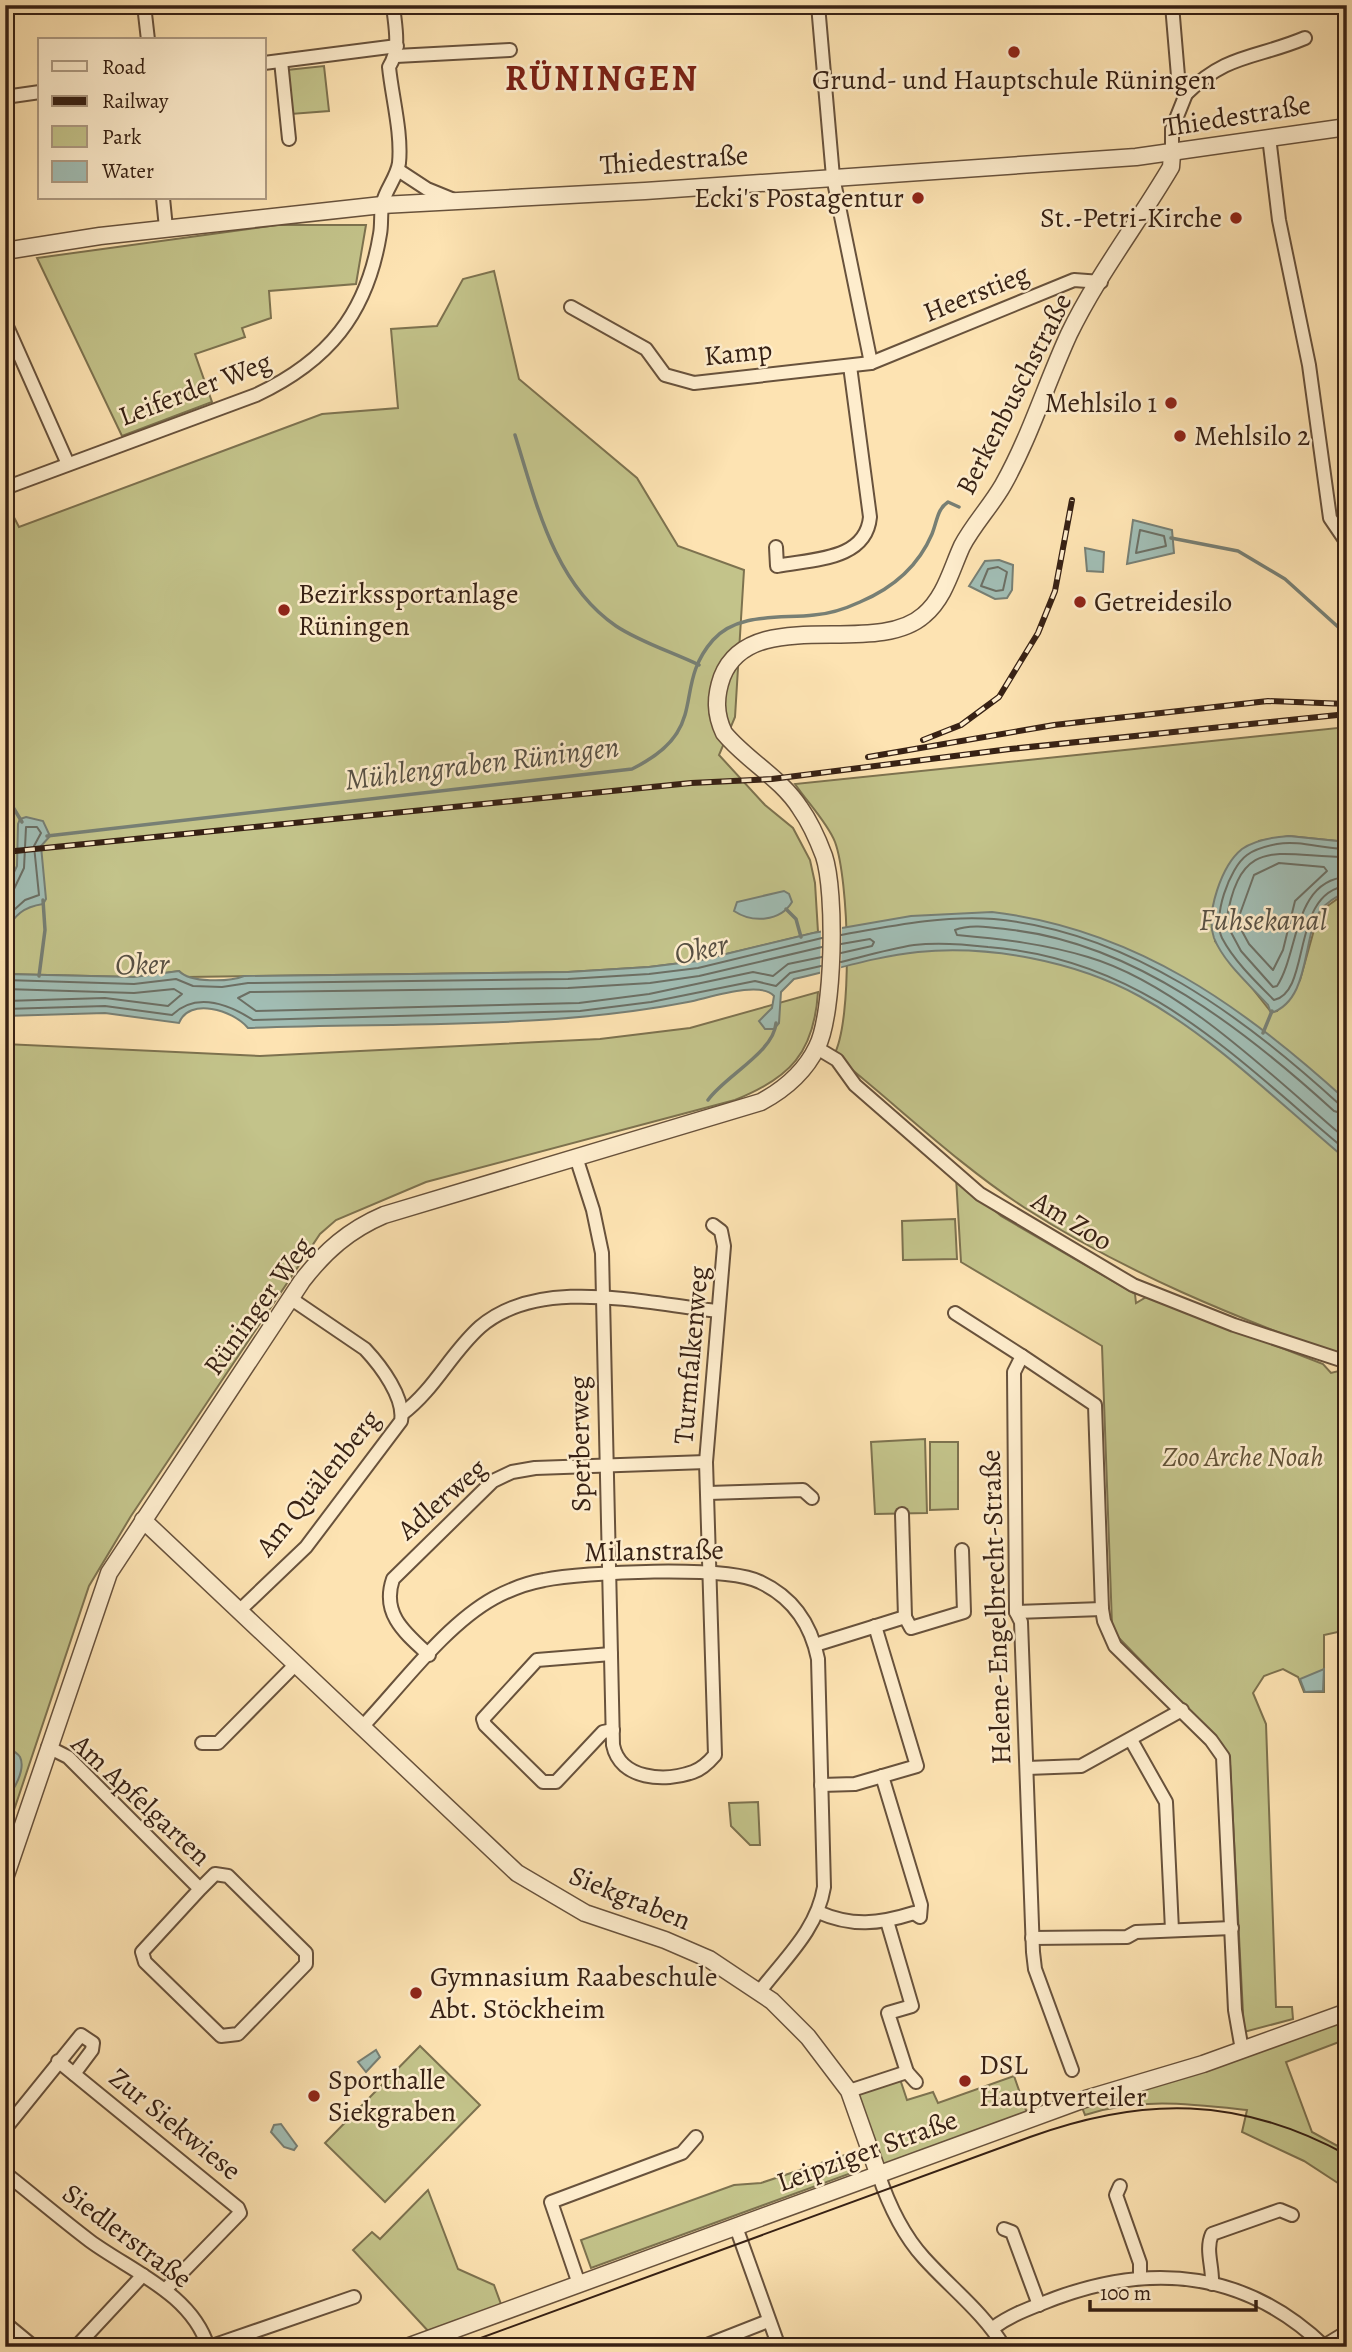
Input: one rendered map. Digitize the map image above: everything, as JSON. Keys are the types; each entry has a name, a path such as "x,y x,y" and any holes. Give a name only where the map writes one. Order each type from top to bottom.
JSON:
{"street":[{"path":"144,5 148,38"},
{"path":"393,5 396,51 389,67 398,170 427,190 455,200"},
{"path":"818,5 834,177 871,363"},
{"path":"1172,5 1178,76 1186,94"},
{"path":"1172,154 1172,129 1186,94 1208,73 1231,60 1274,51 1305,38"},
{"path":"266,63 396,51 510,50"},
{"path":"281,61 289,139"},
{"path":"5,97 38,92"},
{"name":"Thiedestraße","path":"5,251 166,228 382,205 1172,154 1347,127"},
{"path":"1269,137 1279,220 1308,365 1330,518 1347,543"},
{"name":"Berkenbuschstraße","path":"817,1048 824,1029 829,990 830,913 824,858 800,808 733,744 717,718 719,685 725,669 746,649 762,642 820,633 887,633 904,628 926,614 947,583 963,545 1003,485 1070,332 1171,167 1172,154"},
{"name":"Leiferder Weg","path":"5,488 256,395 289,380 322,354 358,307 380,235 382,205 398,170"},
{"path":"163,200 166,228"},
{"name":"Heerstieg","path":"850,366 871,363 1074,280 1101,282"},
{"name":"Kamp","path":"571,307 646,349 665,375 694,383 850,366"},
{"path":"5,322 68,464"},
{"path":"776,547 777,566 844,552 855,547 866,535 870,517 850,366"},
{"name":"Rüninger Weg","path":"5,1878 109,1573 290,1298 322,1256 345,1235 371,1221 761,1102 791,1082 817,1048"},
{"name":"Am Zoo","path":"817,1048 837,1060 855,1085 980,1194 1121,1278 1234,1325 1347,1362"},
{"name":"Sperberweg","path":"576,1157 598,1232 603,1299 604,1465 612,1730 614,1752 628,1769"},
{"name":"Turmfalkenweg","path":"628,1769 642,1776 684,1774 702,1768 715,1755 706,1462 724,1245 721,1231 713,1225"},
{"name":"Am Quälenberg","path":"239,1611 306,1548 398,1429 402,1414 398,1401 365,1349 290,1298"},
{"name":"Am Quälenberg","path":"402,1414 423,1398 472,1336 495,1316 518,1304 542,1299 603,1299 718,1311"},
{"path":"955,1313 1095,1405 1104,1621 1115,1646 1182,1710 1223,1757 1235,2010 1242,2050"},
{"name":"Helene-Engelbrecht-Straße","path":"1023,1356 1014,1373 1016,1612 1021,1622 1032,1938 1035,1969 1072,2070"},
{"name":"Adlerweg","path":"429,1655 392,1615 390,1589 400,1569 502,1476 524,1469 706,1462"},
{"path":"708,1493 803,1490 812,1498"},
{"path":"902,1514 905,1617 911,1628 964,1612 962,1550"},
{"name":"Siekgraben","path":"144,1520 505,1863 544,1891 585,1913 685,1948 760,1991 808,2037 849,2091 878,2173"},
{"name":"Milanstraße","path":"362,1727 469,1615 512,1590 544,1580 711,1572 744,1576 774,1589 800,1614 815,1645 824,1887 818,1912 806,1935 760,1991"},
{"path":"1016,1612 1102,1609"},
{"path":"815,1645 905,1617"},
{"path":"821,1785 855,1784 916,1766 875,1626"},
{"path":"611,1654 537,1660 482,1719 543,1782 550,1783 556,1782 603,1732 612,1730"},
{"path":"202,1743 218,1743 296,1664"},
{"path":"1027,1768 1081,1766 1182,1710"},
{"path":"1131,1740 1166,1802 1172,1930"},
{"name":"Am Apfelgarten","path":"48,1747 68,1757 200,1889"},
{"path":"818,1912 846,1923 887,1921 914,1913 920,1917 921,1906 882,1776"},
{"name":"Am Apfelgarten","path":"215,1874 228,1876 306,1954 306,1964 238,2034 228,2037 220,2036 145,1962 142,1951 200,1889 215,1874"},
{"path":"887,1921 912,2006 888,2014 907,2072 916,2082"},
{"path":"1032,1938 1127,1937 1136,1932 1232,1928"},
{"name":"Leipziger Straße","path":"407,2347 1082,2100 1242,2050 1347,2012"},
{"path":"5,2129 81,2035 89,2038 92,2050 74,2074"},
{"name":"Zur Siekwiese","path":"58,2061 238,2208 240,2213 165,2290"},
{"path":"849,2091 907,2072"},
{"path":"579,2284 551,2202 682,2153 696,2137"},
{"name":"Siedlerstraße","path":"6,2173 91,2241 165,2290 203,2330 208,2347 354,2297"},
{"path":"878,2173 890,2204 923,2256 993,2328 1004,2347"},
{"path":"1120,2186 1116,2195 1140,2263 1140,2277"},
{"path":"1212,2284 1213,2266 1207,2246 1212,2234 1279,2210 1292,2215"},
{"path":"736,2227 779,2347"},
{"path":"1003,2229 1012,2232 1039,2305"},
{"path":"76,2347 143,2275"},
{"path":"993,2328 1015,2314 1102,2283 1140,2277 1172,2277 1238,2290 1283,2313 1324,2346 1347,2332"},
{"path":"702,2347 768,2321"},
{"path":"5,2323 34,2347"}],"green space":[{"path":"324,66 329,111 291,114 287,70"},
{"path":"277,225 366,225 356,284 269,291 271,318 242,328 245,337 195,354 212,402 122,436 37,258"},
{"path":"494,271 519,379 637,478 678,546 744,570 735,717 719,755 765,805 793,828 810,860 815,883 818,932 697,961 568,972 186,977 179,971 134,977 5,974 5,500 19,527 322,414 398,408 391,329 437,326 463,279"},
{"path":"1347,727 1347,842 1289,836 1259,841 1215,941 1271,1012 1277,1011 1300,980 1319,912 1347,892 1347,1358 1222,1310 1141,1273 1063,1231 975,1173 834,1055 844,1012 847,950 840,861 831,835 795,784"},
{"path":"818,992 811,1032 796,1061 754,1092 735,1100 426,1182 336,1220 320,1234 131,1516 89,1586 5,1837 5,1044 260,1056 600,1039 690,1028"},
{"name":"Zoo Arche Noah","path":"956,1177 1001,1216 1135,1294 1136,1303 1148,1296 1323,1364 1331,1373 1347,1369 1347,1630 1324,1635 1324,1692 1304,1692 1298,1677 1283,1669 1264,1676 1253,1693 1266,1724 1276,2007 1292,2007 1293,2019 1244,2032 1230,1764 1222,1744 1117,1636 1112,1625 1102,1346 961,1262"},
{"path":"955,1219 957,1259 903,1260 902,1221"},
{"path":"925,1439 927,1513 875,1514 871,1442"},
{"path":"930,1442 958,1442 958,1509 930,1510"},
{"path":"758,1802 760,1845 750,1845 731,1826 729,1803"},
{"path":"1347,2014 1347,2039 1286,2062 1312,2132 1347,2151 1347,2189 1304,2161 1242,2132 1247,2110 1186,2104 1145,2104 1105,2109 1085,2115 1080,2102"},
{"path":"420,2046 480,2105 385,2202 325,2143"},
{"path":"1014,2076 1027,2113 882,2167 855,2095 900,2079 907,2100 933,2092 938,2103"},
{"path":"851,2153 857,2171 591,2268 581,2240 734,2185 761,2183"},
{"path":"428,2190 458,2269 494,2285 502,2307 430,2333 353,2250 372,2232 380,2239"}],"water":[{"path":"1133,520 1172,530 1174,553 1127,564"},
{"path":"1085,548 1104,552 1103,572 1087,571"},
{"path":"999,560 1013,565 1012,590 1007,598 995,599 969,586 985,561"},
{"path":"26,817 43,821 50,836 41,846 46,899 43,904 20,913 5,932 5,891 17,866 18,824 20,819"},
{"name":"Fuhsekanal","path":"1289,836 1347,842 1347,892 1320,911 1314,922 1304,967 1293,995 1284,1006 1271,1013 1268,1005 1218,947 1212,928 1212,916 1217,890 1235,856 1253,843"},
{"path":"784,891 789,894 792,902 787,909 773,917 757,919 734,911 737,902"},
{"path":"992,912 1044,921 1093,935 1140,954 1227,1004 1308,1066 1347,1101 1347,1160 1221,1052 1194,1031 1139,996 1088,973 1032,958 1003,954 946,950 918,952 871,960 794,979 781,992 779,1023 774,1029 765,1029 759,1021 772,1008 774,996 758,990 634,1011 469,1023 248,1028 232,1016 201,1008 184,1015 179,1023 105,1013 5,1016 5,974 134,977 179,971 192,978 220,980 244,976 568,972 649,967 697,961 813,933 911,916"},
{"path":"1324,1669 1323,1691 1305,1692 1300,1679"},
{"path":"5,1746 19,1755 21,1768 15,1786 5,1800"},
{"path":"376,2050 380,2057 366,2072 358,2062"},
{"path":"281,2124 297,2146 294,2150 284,2147 271,2132 274,2125"}],"pier":[{"path":"842,924 841,972 820,977 821,928"}],"waterway":[{"path":"515,435 550,540 577,588 595,608 625,632 699,665"},
{"name":"Mühlengraben Rüningen","path":"47,836 632,769 657,754 673,739 682,724 700,658 723,631 761,618 832,612 872,596 894,583 912,566 926,546 944,505 948,502 959,507"},
{"name":"Mühlengraben Rüningen","path":"1171,538 1238,551 1285,579 1347,635"},
{"path":"5,794 22,822"},
{"name":"Mühlengraben Rüningen","path":"39,976 45,930 43,900"},
{"path":"786,909 796,919 801,937"},
{"name":"Fuhsekanal","path":"1263,1033 1272,1011"},
{"path":"708,1100 767,1044 776,1023"}],"tram line":[{"path":"456,2347 1030,2137 1112,2114 1190,2108 1229,2113 1268,2122 1307,2136 1347,2155"}],"railway":[{"path":"923,740 961,725 999,697 1038,633 1055,591 1072,500"},
{"path":"868,757 1054,725 1268,701 1347,704"},
{"path":"5,852 691,783 772,779 1010,749 1347,714"}],"place":[{"name":"Grund- und Hauptschule Rüningen","path":"1014,52"},
{"name":"Ecki's Postagentur","path":"918,198"},
{"name":"St.-Petri-Kirche","path":"1236,218"},
{"name":"Mehlsilo 1","path":"1171,403"},
{"name":"Mehlsilo 2","path":"1180,436"},
{"name":"Getreidesilo","path":"1080,602"},
{"name":"Bezirkssportanlage Rüningen","path":"284,610"},
{"name":"Gymnasium Raabeschule Abt. Stöckheim","path":"416,1993"},
{"name":"DSL Hauptverteiler","path":"965,2081"},
{"name":"Sporthalle Siekgraben","path":"314,2096"}],"district":[{"name":"RÜNINGEN","path":"602,78"}],"water label":[{"name":"Oker","path":"701,949"},
{"name":"Oker","path":"142,964"}]}
